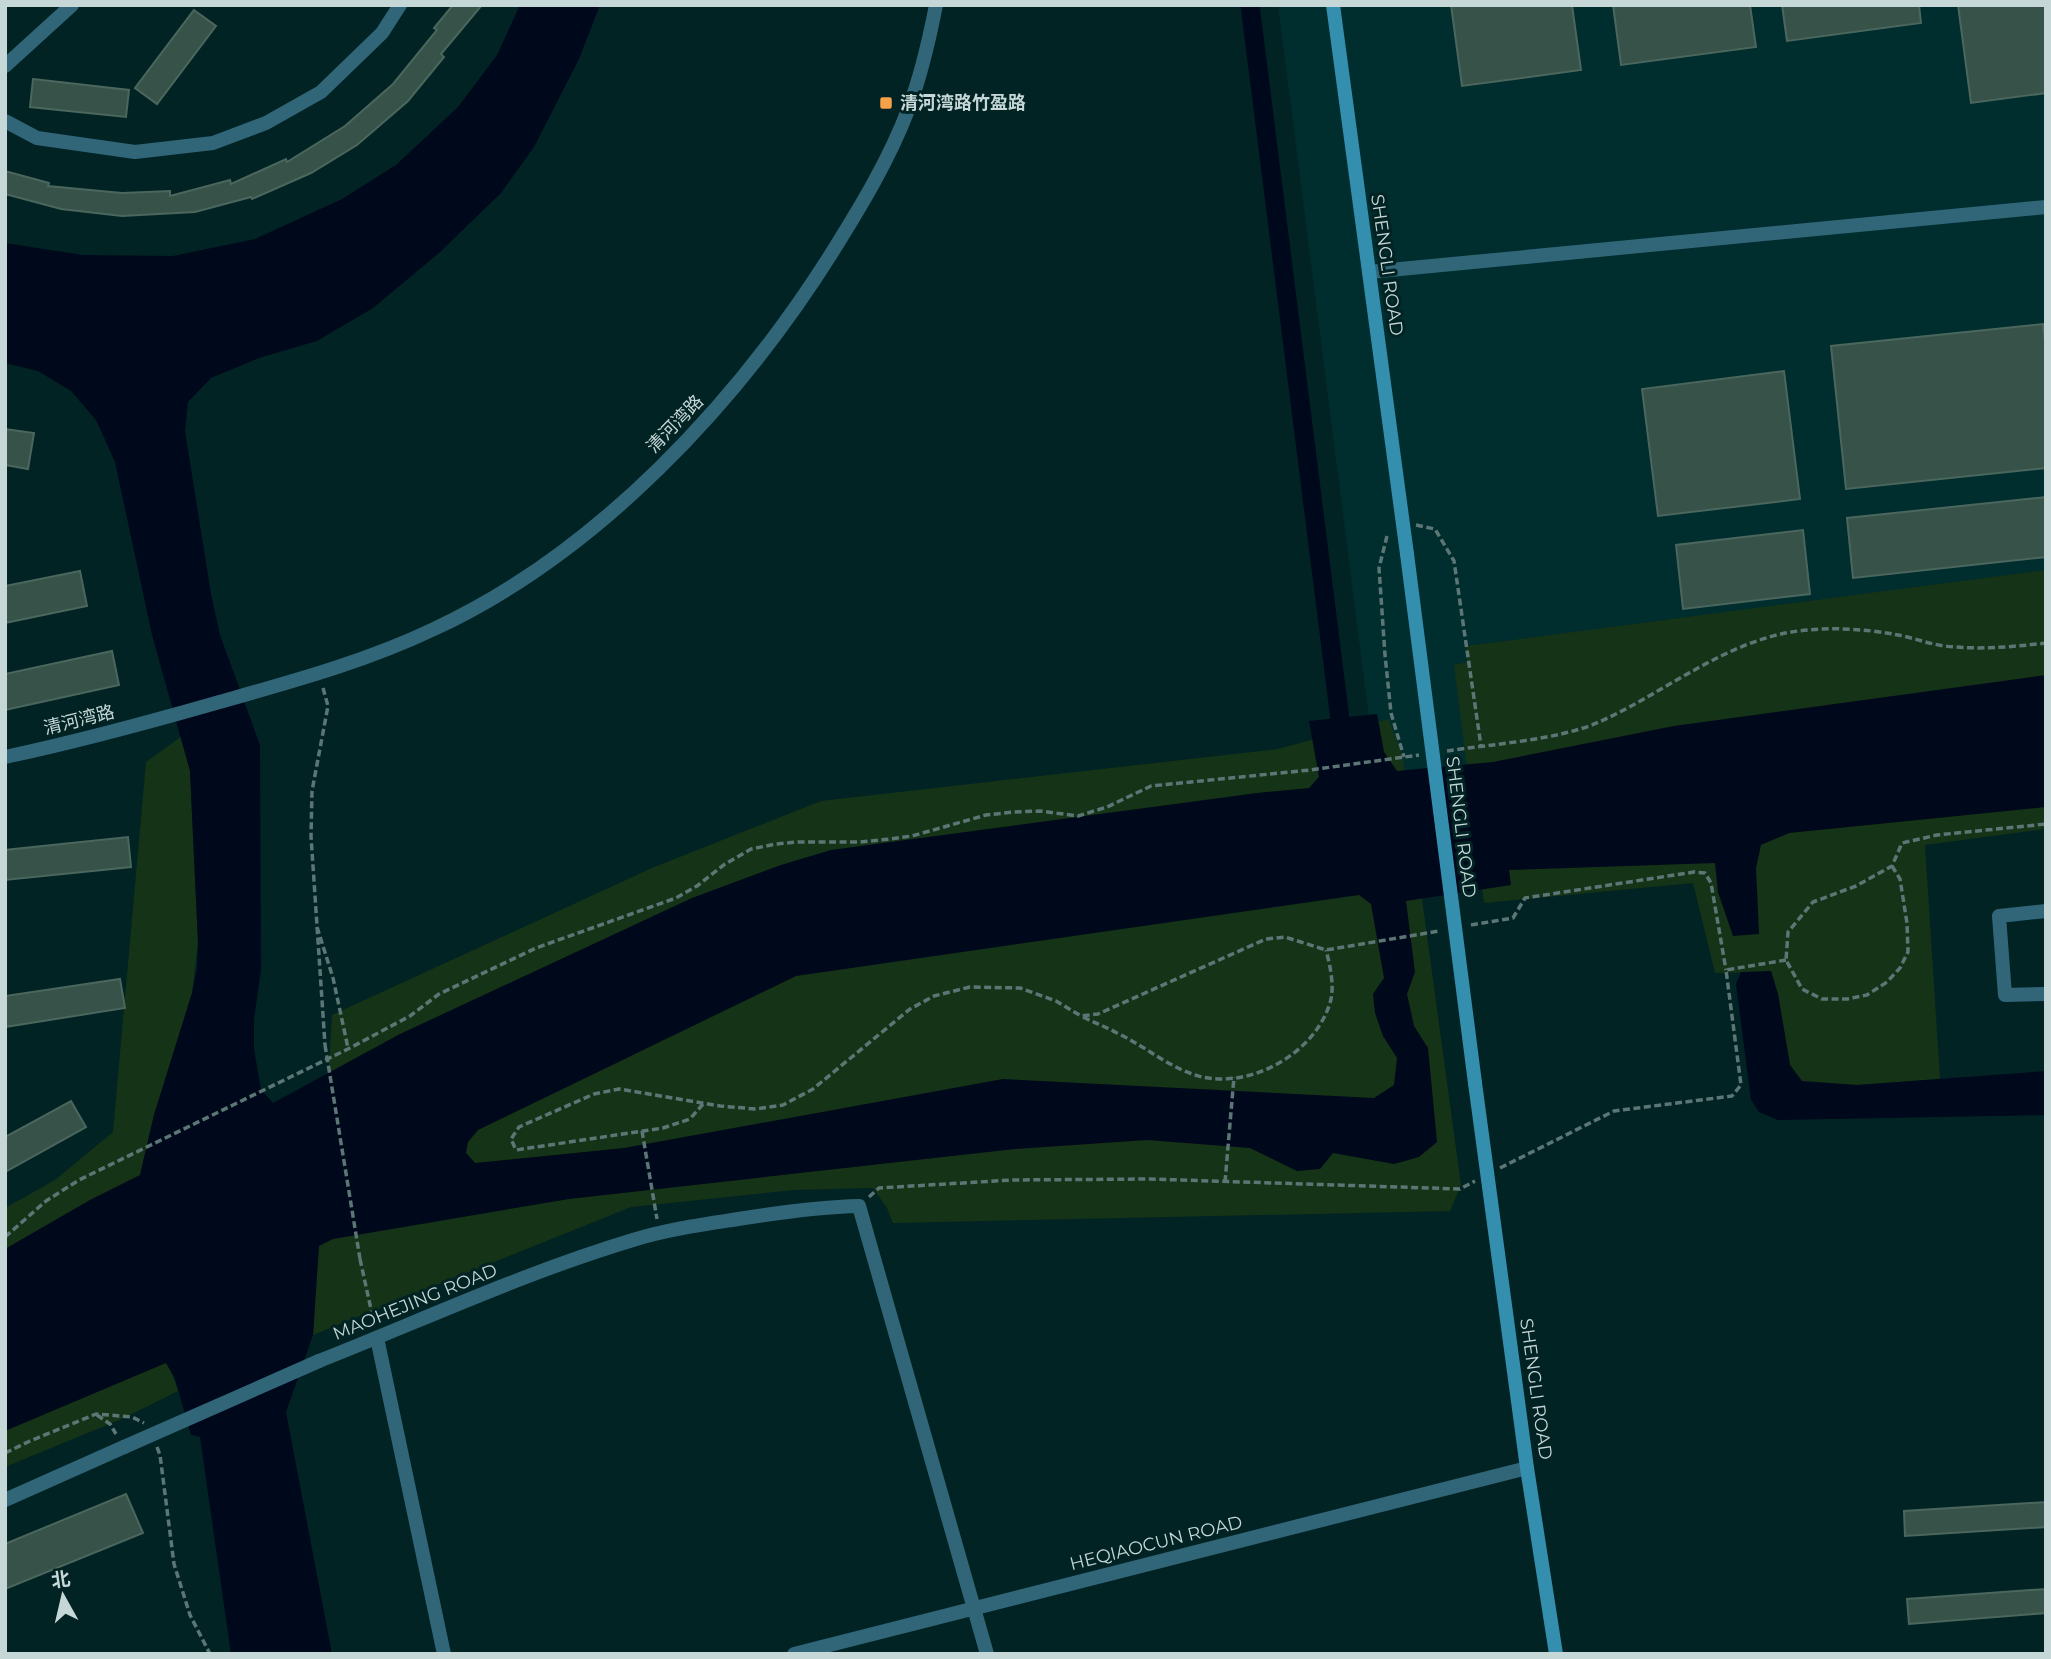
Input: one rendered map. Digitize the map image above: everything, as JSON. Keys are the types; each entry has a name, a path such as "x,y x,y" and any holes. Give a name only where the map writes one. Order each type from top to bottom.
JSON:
{"main road":[{"name":"SHENGLI ROAD","path":"1333,5 1527,1468 1556,1654"}],"street":[{"path":"5,66 72,5"},
{"path":"5,121 37,138 135,152 213,143 266,123 321,92 382,33 400,5"},
{"name":"清河湾路","path":"5,757 58,746 260,691 354,662 434,629 488,601 538,568 635,491 719,407 806,294 855,216 908,111 924,62 936,5"},
{"path":"1369,272 2046,207"},
{"path":"2046,911 1999,916 2005,995 2046,994"},
{"path":"859,1206 987,1654"},
{"name":"MAOHEJING ROAD","path":"5,1500 320,1361 575,1259 635,1239 691,1226 821,1207 859,1206"},
{"path":"377,1338 444,1654"},
{"name":"HEQIAOCUN ROAD","path":"794,1654 1527,1468"}],"path":[{"path":"1404,757 1391,713 1379,568 1387,535 1402,521 1435,529 1454,561 1481,746 1568,733 1598,723 1751,643 1783,634 1818,630 1857,631 1982,649 2046,643"},
{"path":"320,672 328,706 312,791 311,836 324,1045 360,1259 377,1338"},
{"path":"5,1237 46,1201 79,1180 348,1049 410,1016 439,994 536,948 676,898 751,849 798,842 860,842 912,836 986,815 1040,811 1078,816 1108,807 1151,786 1385,760"},
{"path":"1892,866 1900,879 1907,923 1908,952 1900,968 1887,982 1867,995 1847,999 1822,999 1802,989 1786,960 1788,932 1813,902 1856,886 1892,866 1902,843 1937,835 2046,824"},
{"path":"1460,927 1513,918 1525,898 1694,872 1704,873 1711,883 1741,1085 1732,1096 1614,1111 1527,1156"},
{"path":"316,921 333,978 348,1049"},
{"path":"1081,1016 1098,1014 1266,939 1285,937 1326,950 1446,929"},
{"path":"703,1104 690,1119 642,1132 516,1150 511,1139 519,1128 594,1094 619,1089 703,1104 756,1109 783,1105 814,1089 910,1009 934,996 970,987 1020,988 1056,1001 1118,1033 1177,1069 1205,1077 1234,1077 1259,1072 1287,1059 1307,1042 1322,1023 1332,1000 1331,969 1326,950"},
{"path":"1726,970 1786,960"},
{"path":"1225,1182 1234,1077"},
{"path":"642,1132 660,1234"},
{"path":"859,1206 879,1188 1012,1180 1150,1179 1460,1189"},
{"path":"96,1414 110,1424 124,1447"},
{"path":"5,1453 96,1414 132,1417 147,1424"},
{"path":"155,1444 159,1455 174,1564 190,1615 210,1654"}],"shaded area":[{"path":"520,5 600,5 579,59 534,147 501,193 439,253 373,308 317,341 259,358 211,378 188,402 185,431 211,594 220,635 260,745 261,970 254,1019 254,1049 261,1090 273,1103 400,1034 692,898 781,865 831,850 1309,788 1319,777 1309,721 1377,714 1384,752 1397,771 1493,762 1674,726 2046,675 2046,807 1789,833 1761,845 1756,868 1759,934 1733,936 1718,892 1715,863 1509,870 1511,885 1406,901 1415,972 1407,994 1414,1026 1428,1048 1437,1142 1419,1157 1394,1164 1333,1153 1320,1169 1297,1171 1250,1148 1147,1140 1015,1149 569,1199 333,1239 319,1246 313,1335 286,1412 332,1654 231,1654 200,1437 191,1435 175,1379 166,1363 5,1431 5,1249 90,1200 140,1175 154,1115 192,993 198,942 190,771 152,635 115,462 96,420 71,391 38,371 5,363 5,243 83,255 173,256 255,239 342,199 396,165 458,107 497,55","holes":["1359,895 1371,904 1384,978 1373,994 1375,1013 1383,1036 1397,1058 1394,1085 1374,1098 1003,1079 624,1148 475,1163 466,1153 468,1142 478,1130 796,976"]},
{"path":"1278,5 2046,5 2046,675 1493,762 1376,773"},
{"path":"1771,971 1778,994 1790,1065 1802,1081 1857,1085 2046,1071 2046,1115 1778,1120 1759,1112 1751,1100 1736,984 1741,972"}],"green space":[{"path":"2046,570 2046,829 1925,845 1940,1079 1857,1085 1802,1082 1790,1065 1778,995 1771,972 1715,973 1693,883 1484,903 1454,665 1467,662 1466,646"},
{"path":"1389,719 1403,759 1461,1185 1450,1211 893,1223 887,1208 873,1188 794,1190 631,1207 313,1335 332,1015 652,868 821,801 1278,749"},
{"path":"182,736 190,771 198,942 192,993 154,1115 140,1175 165,1352 178,1391 124,1418 5,1467 5,1208 55,1180 113,1132 146,762"}],"building":[{"path":"453,5 482,5 441,54 444,57 408,101 357,145 311,173 252,199 251,197 195,212 122,216 61,209 5,194 5,171 49,183 48,186 122,193 170,191 170,196 230,180 231,184 286,159 287,162 345,126 393,84 437,30 434,28"},
{"path":"1451,5 1572,5 1581,70 1462,86"},
{"path":"1613,5 1750,5 1756,47 1621,65"},
{"path":"1782,5 1919,5 1921,23 1787,41"},
{"path":"1958,5 2046,5 2046,93 1971,103"},
{"path":"194,10 216,26 157,104 135,88"},
{"path":"33,79 129,90 126,117 30,107"},
{"path":"2043,324 2046,352 2046,468 1846,489 1831,346"},
{"path":"1784,371 1800,499 1658,516 1642,389"},
{"path":"5,429 34,433 28,469 5,465"},
{"path":"2046,497 2046,557 1853,578 1847,518"},
{"path":"1803,530 1810,594 1683,609 1676,545"},
{"path":"80,571 87,606 5,623 5,586"},
{"path":"112,651 119,685 5,710 5,674"},
{"path":"128,837 131,867 5,880 5,850"},
{"path":"120,979 125,1008 5,1027 5,996"},
{"path":"71,1101 86,1127 5,1172 5,1137"},
{"path":"126,1494 143,1533 5,1589 5,1544"},
{"path":"2046,1502 2046,1527 1905,1536 1904,1511"},
{"path":"2046,1589 2046,1613 1909,1624 1907,1599"}],"waterway":[{"path":"1250,5 1343,743"}],"place":[{"name":"清河湾路竹盈路","path":"886,103"}]}
